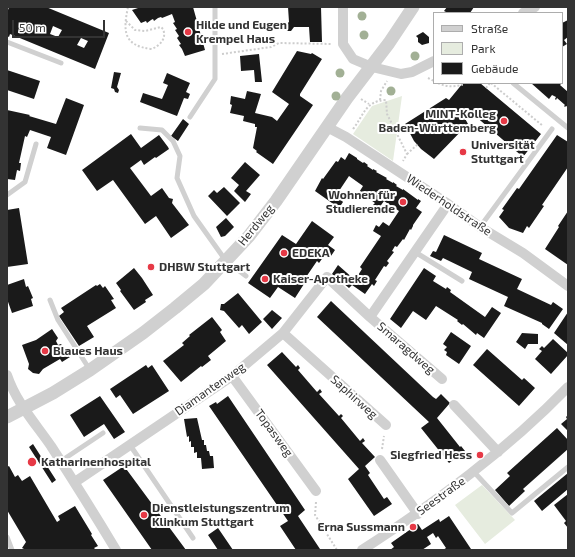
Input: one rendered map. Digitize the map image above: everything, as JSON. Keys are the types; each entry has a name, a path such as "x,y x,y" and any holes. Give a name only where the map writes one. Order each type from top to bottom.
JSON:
{"street":[{"path":"343,7 343,44 353,59 372,67 401,74 412,72 433,62"},
{"name":"Herdweg","path":"7,417 53,393 90,370 175,308 204,284 249,236 276,201 413,7"},
{"path":"525,12 535,7"},
{"name":"Wiederholdstraße","path":"327,127 346,137 448,204 480,227 523,253 568,286"},
{"name":"Smaragdweg","path":"370,317 448,204"},
{"name":"Smaragdweg","path":"327,277 370,317 442,379"},
{"name":"Diamantenweg","path":"75,482 232,376 283,333 327,277"},
{"name":"Saphirweg","path":"283,333 386,425"},
{"path":"7,375 10,386 23,408 75,482 116,550"},
{"name":"Topasweg","path":"232,376 316,491"},
{"name":"Seestraße","path":"362,550 418,514 474,472 544,412 568,387"},
{"path":"454,405 498,452"},
{"path":"380,460 418,514"}],"lane":[{"path":"190,117 215,79 215,7"},
{"path":"7,42 61,63"},
{"path":"514,84 568,128"},
{"path":"140,128 162,130 173,141 180,156 177,178 194,216 226,261 246,276"},
{"path":"480,227 551,130"},
{"path":"7,195 25,182 36,144"},
{"path":"415,252 462,281"},
{"path":"50,300 58,320 90,370"},
{"path":"61,461 103,433"},
{"path":"130,445 193,538"},
{"path":"474,472 512,513 568,467"},
{"path":"7,537 12,550"}],"path":[{"path":"126,21 135,30 145,31 161,27 163,29 164,37 162,42 152,49 136,46 131,43 126,34 126,21 128,7"},
{"path":"215,55 271,47 279,43 343,44"},
{"path":"380,100 381,91 392,72"},
{"path":"428,78 433,80"},
{"path":"441,84 450,87 462,84"},
{"path":"486,88 490,84"},
{"path":"492,84 551,130"},
{"path":"346,137 369,104 380,100 386,100 387,114 407,154"},
{"path":"397,171 407,154 418,144"},
{"name":"Saphirweg","path":"380,460 386,425"},
{"path":"315,515 338,550"}],"green space":[{"path":"402,96 393,161 353,134 372,106"},
{"path":"482,485 515,520 485,544 455,505"}],"building":[{"path":"9,7 46,7 109,33 95,69 10,34 9,37 7,36 7,13","holes":["53,26 62,30 58,37 50,34","81,38 88,41 84,48 77,45"]},
{"name":"Hilde und Eugen Krempel Haus","path":"138,7 193,7 205,50 185,56 179,45 181,44 177,38 179,36 175,30 177,29 173,23 175,22 172,14 158,18 154,21 153,19 147,23 146,21 141,23 132,10"},
{"path":"288,7 321,7 322,42 310,42 309,27 294,27 291,31 287,31 285,25 289,22"},
{"path":"447,7 474,7 471,12 444,11"},
{"path":"568,20 568,37 564,40 567,44 563,46 563,22"},
{"path":"423,32 429,37 429,43 422,45 418,42 418,38 416,36"},
{"path":"297,51 312,53 322,59 300,94 300,96 313,105 273,164 256,152 257,151 253,148 257,127 255,127 255,124 243,121 244,116 230,113 232,105 230,104 231,96 245,99 247,91 261,94 255,113 272,117 277,121 289,104 272,92"},
{"path":"259,54 262,82 255,82 254,70 241,71 240,56"},
{"path":"7,70 40,81 34,99 7,90"},
{"path":"114,72 121,73 117,87 119,90 118,93 111,88"},
{"path":"167,73 190,83 186,92 190,94 188,99 184,98 177,116 140,102 143,93 162,99 168,85 163,83"},
{"path":"462,84 481,84 541,134 523,157 467,109 462,113 468,124 434,159 421,149 414,141 405,124 446,98 449,100"},
{"path":"532,84 561,84 560,85 568,92 568,107 565,107 565,105 557,98 556,100 556,97 552,95 549,99"},
{"path":"66,98 84,105 66,155 47,148 51,137 30,130 27,137 25,136 19,163 21,163 20,171 17,170 15,180 7,179 7,110 30,115 29,116 56,124"},
{"path":"183,119 189,124 178,141 171,136"},
{"path":"131,134 141,148 159,135 169,149 144,165 141,160 130,168 151,196 162,188 169,198 173,199 172,203 189,225 171,238 156,216 145,224 113,180 97,191 82,170"},
{"path":"557,135 568,142 568,167 542,205 544,206 529,228 527,226 523,233 509,228 499,217 504,210 502,209 517,188 519,189"},
{"name":"Wohnen für Studierende","path":"349,153 387,178 386,179 393,182 397,185 396,186 421,201 416,208 422,212 404,240 403,239 397,247 395,246 392,251 394,252 387,261 389,263 386,267 384,266 375,280 377,281 374,286 372,284 365,294 352,285 349,288 332,274 338,265 355,280 362,269 360,267 381,236 373,231 376,225 379,227 383,222 389,226 399,211 384,201 379,208 373,205 375,203 365,196 363,198 358,194 363,186 349,176 339,191 344,195 341,200 343,202 339,208 315,191 322,178 323,179 336,161 338,162 341,157 345,160"},
{"path":"245,162 260,175 246,191 251,194 245,202 234,191 239,185 231,178"},
{"path":"224,187 240,203 227,216 208,196 214,190 217,193"},
{"path":"19,208 28,264 7,267 7,210"},
{"path":"568,211 568,265 545,249"},
{"path":"226,218 234,227 225,236 221,237 216,227"},
{"path":"312,221 334,237 328,245 335,250 329,259 324,256 319,263 317,261 302,283 304,284 295,298 278,287 270,298 248,283 282,235 296,244"},
{"path":"444,235 482,253 479,259 522,279 517,289 551,305 553,302 563,309 549,329 542,323 504,306 508,297 469,279 472,272 443,258 441,261 430,256 433,251 436,252"},
{"path":"134,268 153,295 134,310 116,283"},
{"path":"424,268 436,276 433,281 446,289 447,287 451,290 450,292 485,317 492,307 501,313 484,338 477,333 476,335 457,321 458,320 436,306 426,320 413,311 401,328 390,319"},
{"path":"24,279 26,287 28,286 33,298 31,299 33,306 12,313 7,299 7,285"},
{"path":"100,284 103,288 105,286 114,299 111,300 116,308 87,326 94,337 79,346 59,316 64,312 61,308 96,285 97,286"},
{"path":"238,293 262,322 249,334 242,325 239,328 224,311 220,310 221,304 224,304"},
{"path":"331,301 433,397 436,399 441,394 450,403 437,418 460,447 461,446 465,451 449,463 421,428 429,422 317,317"},
{"path":"272,310 282,318 272,329 263,319"},
{"path":"568,312 568,345 554,333"},
{"path":"212,317 222,330 220,332 226,341 208,356 211,360 181,382 163,361 184,345 182,343 190,336 189,335"},
{"name":"Blaues Haus","path":"52,329 58,338 56,341 58,345 61,344 70,357 62,362 60,359 43,369 39,374 33,373 28,369 29,364 22,345 36,340"},
{"path":"451,332 471,346 459,364 446,355 447,352 444,350 447,347 443,344"},
{"path":"522,333 538,334 538,344 528,344 525,349 516,342"},
{"path":"553,339 568,353 568,355 551,374 535,359 542,351 539,349 542,346 544,348"},
{"path":"487,349 522,380 524,378 535,388 519,406 473,365"},
{"path":"282,352 296,367 298,365 300,368 298,370 317,392 320,389 322,392 319,394 339,416 341,414 343,416 341,418 360,441 363,438 365,441 362,443 375,457 365,466 370,473 368,475 384,499 387,497 392,504 374,516 348,479 359,469 267,365"},
{"path":"146,365 148,368 152,365 169,391 133,414 120,395 116,398 110,389"},
{"path":"100,396 125,432 114,439 104,424 84,437 70,415"},
{"path":"228,396 305,510 298,516 320,549 319,550 296,550 280,526 288,521 209,406 216,402 217,404"},
{"path":"568,415 568,431 561,424 567,419 566,417"},
{"path":"197,418 202,440 204,440 204,445 206,445 210,456 213,456 214,468 202,469 201,458 197,458 197,452 194,453 194,447 191,447 189,436 187,437 184,419"},
{"path":"557,428 568,440 568,449 523,489 525,491 509,506 495,490 510,476 507,473"},
{"path":"33,444 56,480 52,483 29,447"},
{"path":"9,466 15,477 18,475 22,481 30,476 57,522 60,520 58,516 75,506 98,546 94,548 96,550 26,550 22,548 26,542 7,510 7,467"},
{"name":"Dienstleistungszentrum Klinkum Stuttgart","path":"124,466 186,550 152,550 103,480"},
{"path":"568,473 568,489 542,511 534,501"},
{"path":"568,494 568,528 564,523 566,521 554,505"},
{"path":"449,516 471,549 443,550 446,548 438,536 436,538 433,533 427,537 431,544 422,550 390,550 394,547 391,543 418,524 422,530 439,519 440,522"},
{"path":"218,528 233,550 218,550 208,535"}],"place":[{"name":"Hilde und Eugen Krempel Haus","path":"188,32"},
{"name":"MINT-Kolleg Baden-Württemberg","path":"504,121"},
{"name":"Universität Stuttgart","path":"463,152"},
{"name":"Wohnen für Studierende","path":"403,202"},
{"name":"EDEKA","path":"284,253"},
{"name":"DHBW Stuttgart","path":"151,267"},
{"name":"Kaiser-Apotheke","path":"265,279"},
{"name":"Blaues Haus","path":"45,351"},
{"name":"Siegfried Hess","path":"480,455"},
{"name":"Katharinenhospital","path":"32,462"},
{"name":"Dienstleistungszentrum Klinkum Stuttgart","path":"144,515"},
{"name":"Erna Sussmann","path":"413,527"}]}
